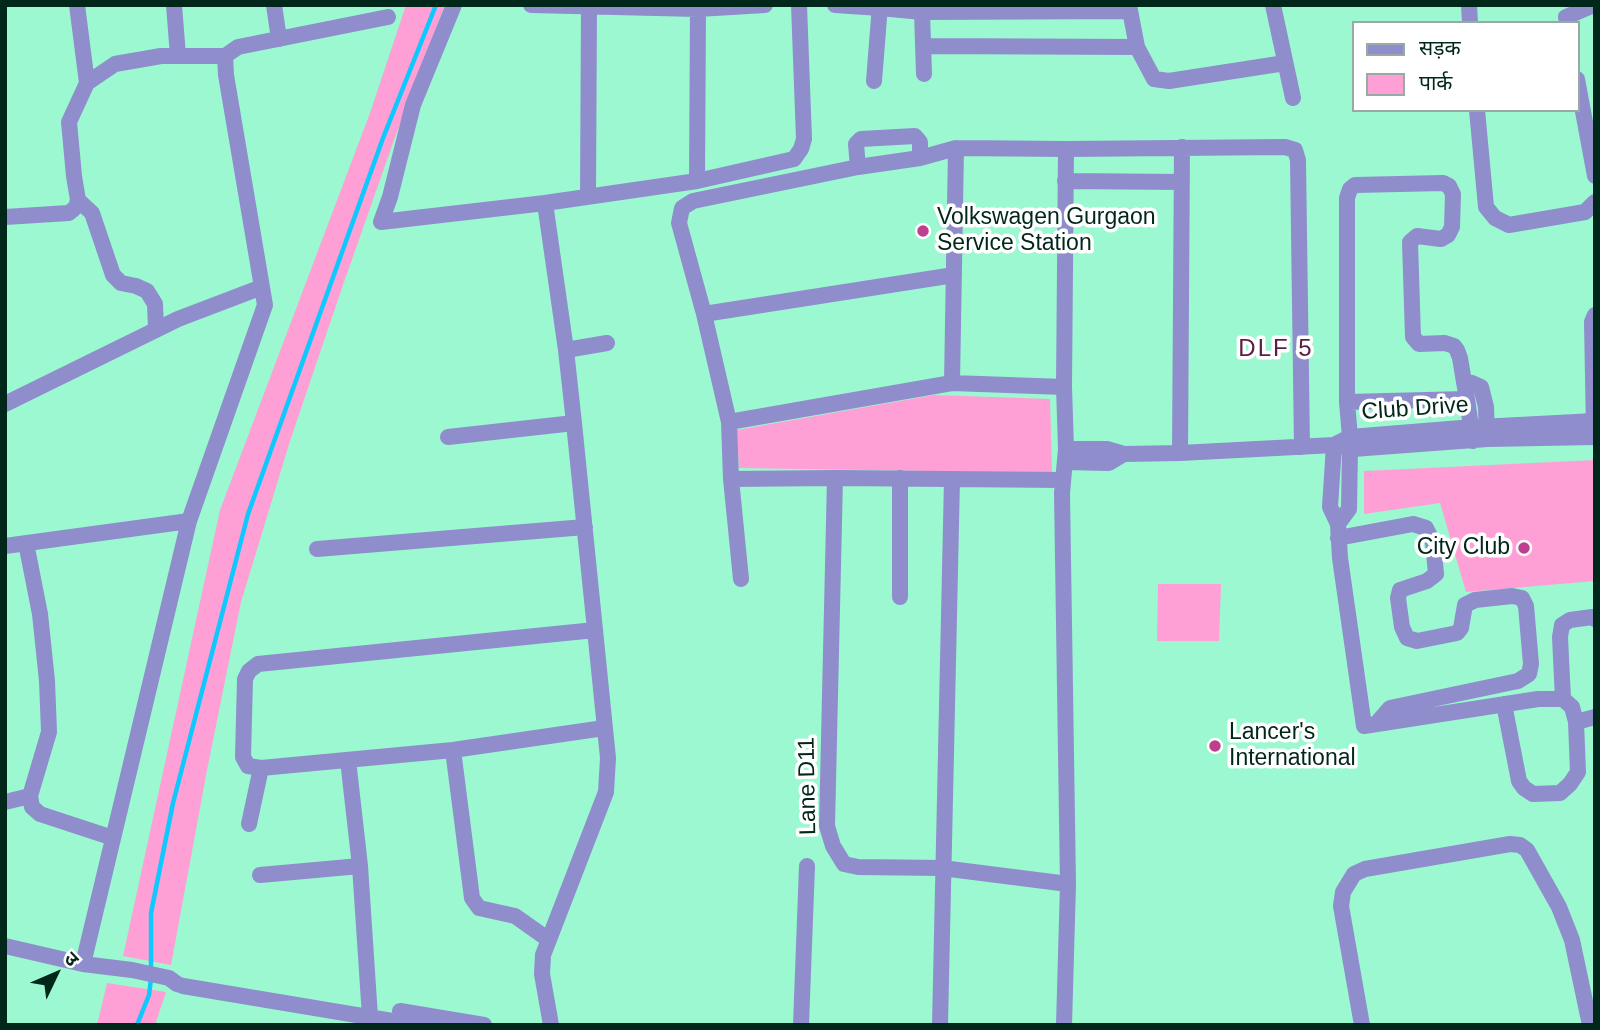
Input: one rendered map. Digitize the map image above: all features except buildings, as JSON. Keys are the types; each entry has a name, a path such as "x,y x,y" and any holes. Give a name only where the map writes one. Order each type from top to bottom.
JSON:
{"street":[{"path":"77,5 87,83"},
{"path":"174,5 178,56"},
{"path":"274,5 279,38"},
{"path":"454,5 413,104 390,197 381,222 545,203 697,181 794,159 804,139 799,5"},
{"path":"531,5 698,9 765,5"},
{"path":"835,5 880,6 922,12 1129,8 1137,47 1154,79 1169,81 1285,63"},
{"path":"1273,5 1293,98"},
{"path":"1566,15 1594,5"},
{"path":"874,81 880,6"},
{"path":"588,196 589,8"},
{"path":"697,181 698,9"},
{"path":"922,12 924,74"},
{"path":"5,217 69,213 76,207 78,200 69,122 87,83 115,64 161,56 225,55 237,47 388,17"},
{"path":"923,46 1137,47"},
{"path":"83,964 189,521 265,305 226,75 225,55"},
{"path":"1579,90 1595,176"},
{"path":"1478,112 1486,207 1495,218 1509,225 1585,212 1595,202"},
{"path":"858,167 856,144 861,139 915,136 920,142 920,158"},
{"path":"1180,453 1182,147"},
{"path":"741,579 731,479 729,422 679,223 682,208 694,201 858,167 920,158 956,148 1285,147 1295,150 1298,160 1302,447"},
{"path":"952,383 956,148"},
{"path":"1064,1025 1068,884 1063,480 1066,456 1066,149"},
{"path":"1065,181 1182,182"},
{"path":"1480,433 1467,399 1460,358 1454,346 1445,343 1419,344 1413,337 1410,242 1417,236 1441,239 1448,235 1452,227 1453,194 1443,183 1355,185 1350,189 1347,198 1345,443 1349,509 1338,531 1364,726 1504,704 1538,699 1563,699 1572,707 1576,722 1578,772 1560,793 1533,794 1519,781 1504,704"},
{"path":"78,200 92,213 113,275 121,283 147,291 155,304 156,329"},
{"path":"545,203 566,350 608,758 606,792 543,955 542,974 551,1025"},
{"path":"704,314 954,275"},
{"path":"5,404 156,329 262,287"},
{"path":"1594,429 1592,322 1595,315"},
{"path":"566,350 607,342"},
{"path":"1464,382 1481,387 1484,396 1480,433"},
{"path":"729,422 952,383 1064,387"},
{"path":"1347,402 1467,399"},
{"path":"448,437 574,423"},
{"name":"Club Drive","path":"1066,456 1107,449 1124,454 1180,453 1302,447 1480,433 1594,429"},
{"name":"Lane D11","path":"835,478 827,826 833,846 844,864 858,867 943,868 1068,884"},
{"path":"900,478 900,597"},
{"path":"731,479 1063,480"},
{"path":"940,1025 952,479"},
{"path":"5,546 189,521"},
{"path":"1338,531 1413,524 1426,528 1433,542 1436,574 1427,581 1400,590 1398,598 1402,627 1407,638 1418,640 1457,633 1461,628 1465,606 1475,600 1512,596 1522,598 1526,606 1531,664 1529,674 1518,681 1390,708 1376,724"},
{"path":"317,549 585,527"},
{"path":"26,543 40,614 49,732 30,796 32,807 40,814 113,838"},
{"path":"1563,699 1560,637 1562,625 1570,620 1592,617 1595,619"},
{"path":"595,630 258,664 245,679 243,757 248,766 261,768 453,750 604,728"},
{"path":"1576,722 1595,717"},
{"path":"453,750 472,898 479,908 514,916 549,940"},
{"path":"348,760 360,866 370,1012"},
{"path":"249,824 261,768"},
{"path":"5,802 30,796"},
{"path":"1362,1025 1340,906 1343,892 1354,874 1365,869 1510,844 1527,849 1559,907 1572,940 1590,1025"},
{"path":"260,875 360,866"},
{"path":"801,1025 807,866"},
{"path":"5,946 83,964 169,978 178,975 370,1012 480,1024"},
{"path":"370,1012 416,1025"}],"green space":[{"path":"406,5 445,5 343,285 290,441 241,602 171,965 123,956 220,510 370,113"},
{"path":"934,395 1050,399 1052,473 739,468 737,430"},
{"name":"City Club","path":"1595,460 1595,581 1466,592 1440,503 1364,514 1364,471"},
{"path":"1158,584 1221,584 1219,641 1157,641"},
{"path":"107,983 166,992 155,1025 97,1025"}],"waterway":[{"path":"151,970 151,913 173,803 248,514 383,138 436,5"},
{"path":"137,1025 149,995 151,979"}],"place":[{"name":"Volkswagen Gurgaon Service Station","path":"923,231"},
{"name":"City Club","path":"1524,548"},
{"name":"Lancer's International","path":"1215,746"}],"district":[{"name":"DLF 5","path":"1276,349"}]}
